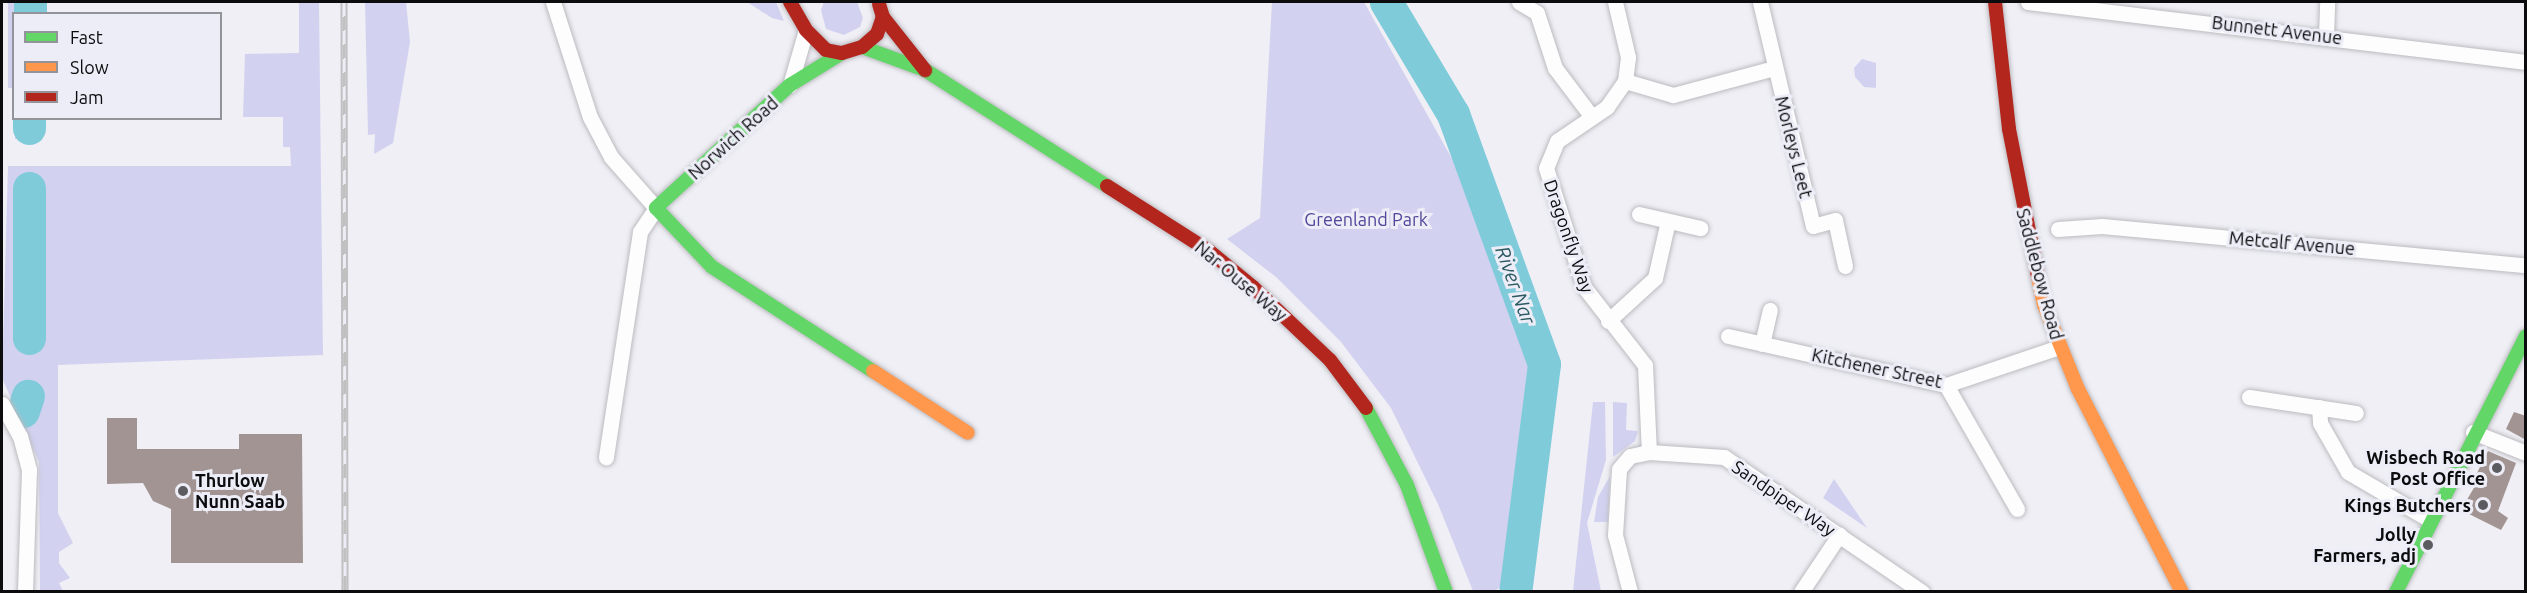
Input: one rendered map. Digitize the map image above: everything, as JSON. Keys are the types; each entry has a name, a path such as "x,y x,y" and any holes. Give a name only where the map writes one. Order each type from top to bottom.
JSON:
{"street":[{"path":"553,2 590,117 611,157 712,267 968,433"},
{"path":"790,2 826,50 842,53 862,47 877,34 883,18"},
{"path":"804,23 807,2"},
{"name":"Nar Ouse Way","path":"879,2 883,18 925,70"},
{"path":"1519,2 1537,13 1555,68 1592,117"},
{"path":"1615,2 1628,57 1625,81 1673,95 1774,68"},
{"name":"Morleys Leet","path":"1765,2 1774,68 1813,225 1835,220 1845,266"},
{"name":"Saddlebow Road","path":"1995,2 2009,129 2027,239 2059,347 2182,591"},
{"name":"Bunnett Avenue","path":"2028,2 2326,36 2526,62"},
{"path":"2326,36 2327,2"},
{"name":"Norwich Road","path":"790,86 804,23"},
{"name":"Nar Ouse Way","path":"862,47 925,70 1209,251 1330,360 1371,416 1407,485 1446,591"},
{"name":"Norwich Road","path":"656,208 790,86 842,53"},
{"name":"Dragonfly Way","path":"1625,81 1618,95 1592,117 1557,141 1546,168 1584,287 1647,371 1649,452"},
{"path":"606,457 640,232 656,208"},
{"path":"1639,214 1700,228"},
{"path":"1608,321 1655,278 1668,221"},
{"name":"Metcalf Avenue","path":"2058,229 2102,226 2526,265"},
{"path":"1762,344 1770,310"},
{"name":"Kitchener Street","path":"1728,336 1946,385 2059,347"},
{"path":"2396,591 2473,432 2526,336"},
{"path":"1946,385 2017,509"},
{"path":"2249,397 2356,413"},
{"path":"2,404 20,436 29,470 25,591"},
{"path":"2319,407 2320,423 2348,472 2430,520"},
{"path":"2473,432 2526,453"},
{"name":"Sandpiper Way","path":"1630,591 1615,535 1619,469 1630,456 1649,452 1724,457 1922,591"},
{"path":"1802,591 1839,535"}],"green space":[{"path":"8,2 43,2 43,12 12,12 12,88 8,88"},
{"path":"299,2 319,2 323,355 58,365 58,513 73,543 59,552 59,563 70,578 59,583 63,591 40,591 39,462 2,378 8,166 291,166 290,147 283,147 283,117 243,117 245,54 299,53"},
{"path":"365,2 406,2 410,42 393,143 374,154 375,134 368,135"},
{"path":"747,2 776,2 784,21 772,18"},
{"path":"824,2 857,2 863,18 860,27 844,35 826,29 821,10"},
{"name":"Greenland Park","path":"1272,2 1364,2 1460,173 1526,350 1531,387 1508,583 1494,591 1473,591 1438,504 1391,408 1341,342 1276,277 1227,239 1260,218"},
{"path":"1862,59 1876,63 1876,88 1864,87 1855,77 1854,68"},
{"path":"16,120 43,120 42,140 15,139"},
{"path":"1593,402 1605,402 1606,460 1587,523 1601,591 1573,591"},
{"path":"1613,402 1627,403 1626,430 1638,431 1635,441 1613,457"},
{"path":"1610,476 1608,522 1594,522 1598,497"},
{"path":"1834,479 1867,528 1823,498"}],"building":[{"path":"2514,412 2526,416 2526,440 2506,429"},
{"path":"107,418 137,418 137,449 239,449 239,434 302,434 303,563 171,563 171,509 153,501 143,483 107,484"},
{"path":"2488,451 2516,463 2498,511 2508,518 2501,530 2461,510 2482,474 2477,473"}],"waterway":[{"path":"30,2 30,12"},
{"name":"River Nar","path":"1386,2 1453,114 1544,364 1515,592"},
{"path":"29,120 29,128"},
{"path":"29,188 29,338"},
{"path":"23,411 28,396"}],"railway":[{"path":"344,2 345,592"}],"traffic: fast":[{"path":"862,47 925,70 1107,186"},
{"path":"842,53 790,85 656,208 712,267 873,371"},
{"path":"2396,592 2526,336"},
{"path":"1366,408 1407,485 1446,592"}],"traffic: slow":[{"path":"2038,277 2044,305 2078,389 2182,592"},
{"path":"873,371 968,433"}],"traffic: jam":[{"path":"790,2 806,30 826,50 842,53 862,47 877,34 883,17"},
{"path":"1995,2 2009,129 2038,277"},
{"path":"879,4 883,17 925,70"},
{"path":"1107,186 1209,251 1253,287 1330,360 1366,408"}],"place":[{"name":"Wisbech Road Post Office","path":"2497,468"},
{"name":"Thurlow Nunn Saab","path":"183,491"},
{"name":"Kings Butchers","path":"2483,505"},
{"name":"Jolly Farmers, adj","path":"2428,545"}]}
